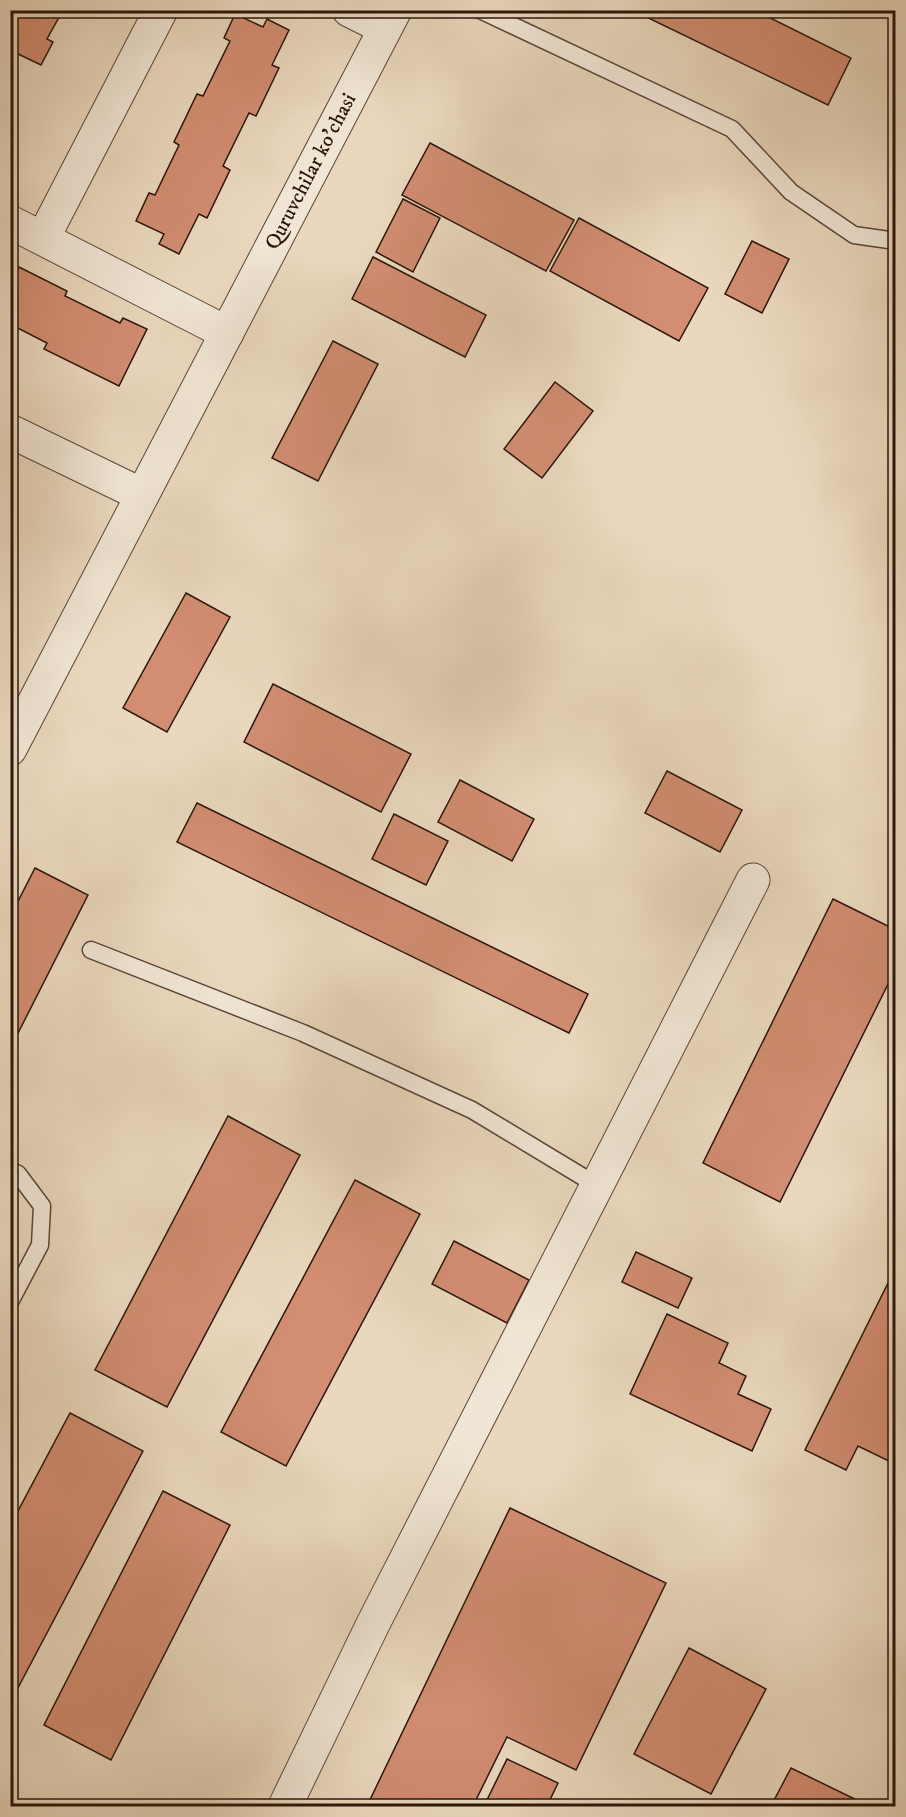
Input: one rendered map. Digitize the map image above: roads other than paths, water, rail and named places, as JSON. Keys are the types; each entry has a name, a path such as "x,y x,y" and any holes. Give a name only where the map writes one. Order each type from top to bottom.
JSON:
{"street":[{"path":"44,238 161,10"},
{"path":"349,10 390,19"},
{"name":"Quruvchilar ko'chasi","path":"10,749 390,19"},
{"path":"10,222 227,333"},
{"path":"10,431 142,495"},
{"path":"285,1806 379,1614 753,880"}],"lane":[{"path":"480,10 732,129 791,192 854,235 896,241"},
{"path":"91,950 303,1033 472,1110 598,1186"},
{"path":"10,1170 18,1174 42,1206 40,1245 10,1302"}]}
